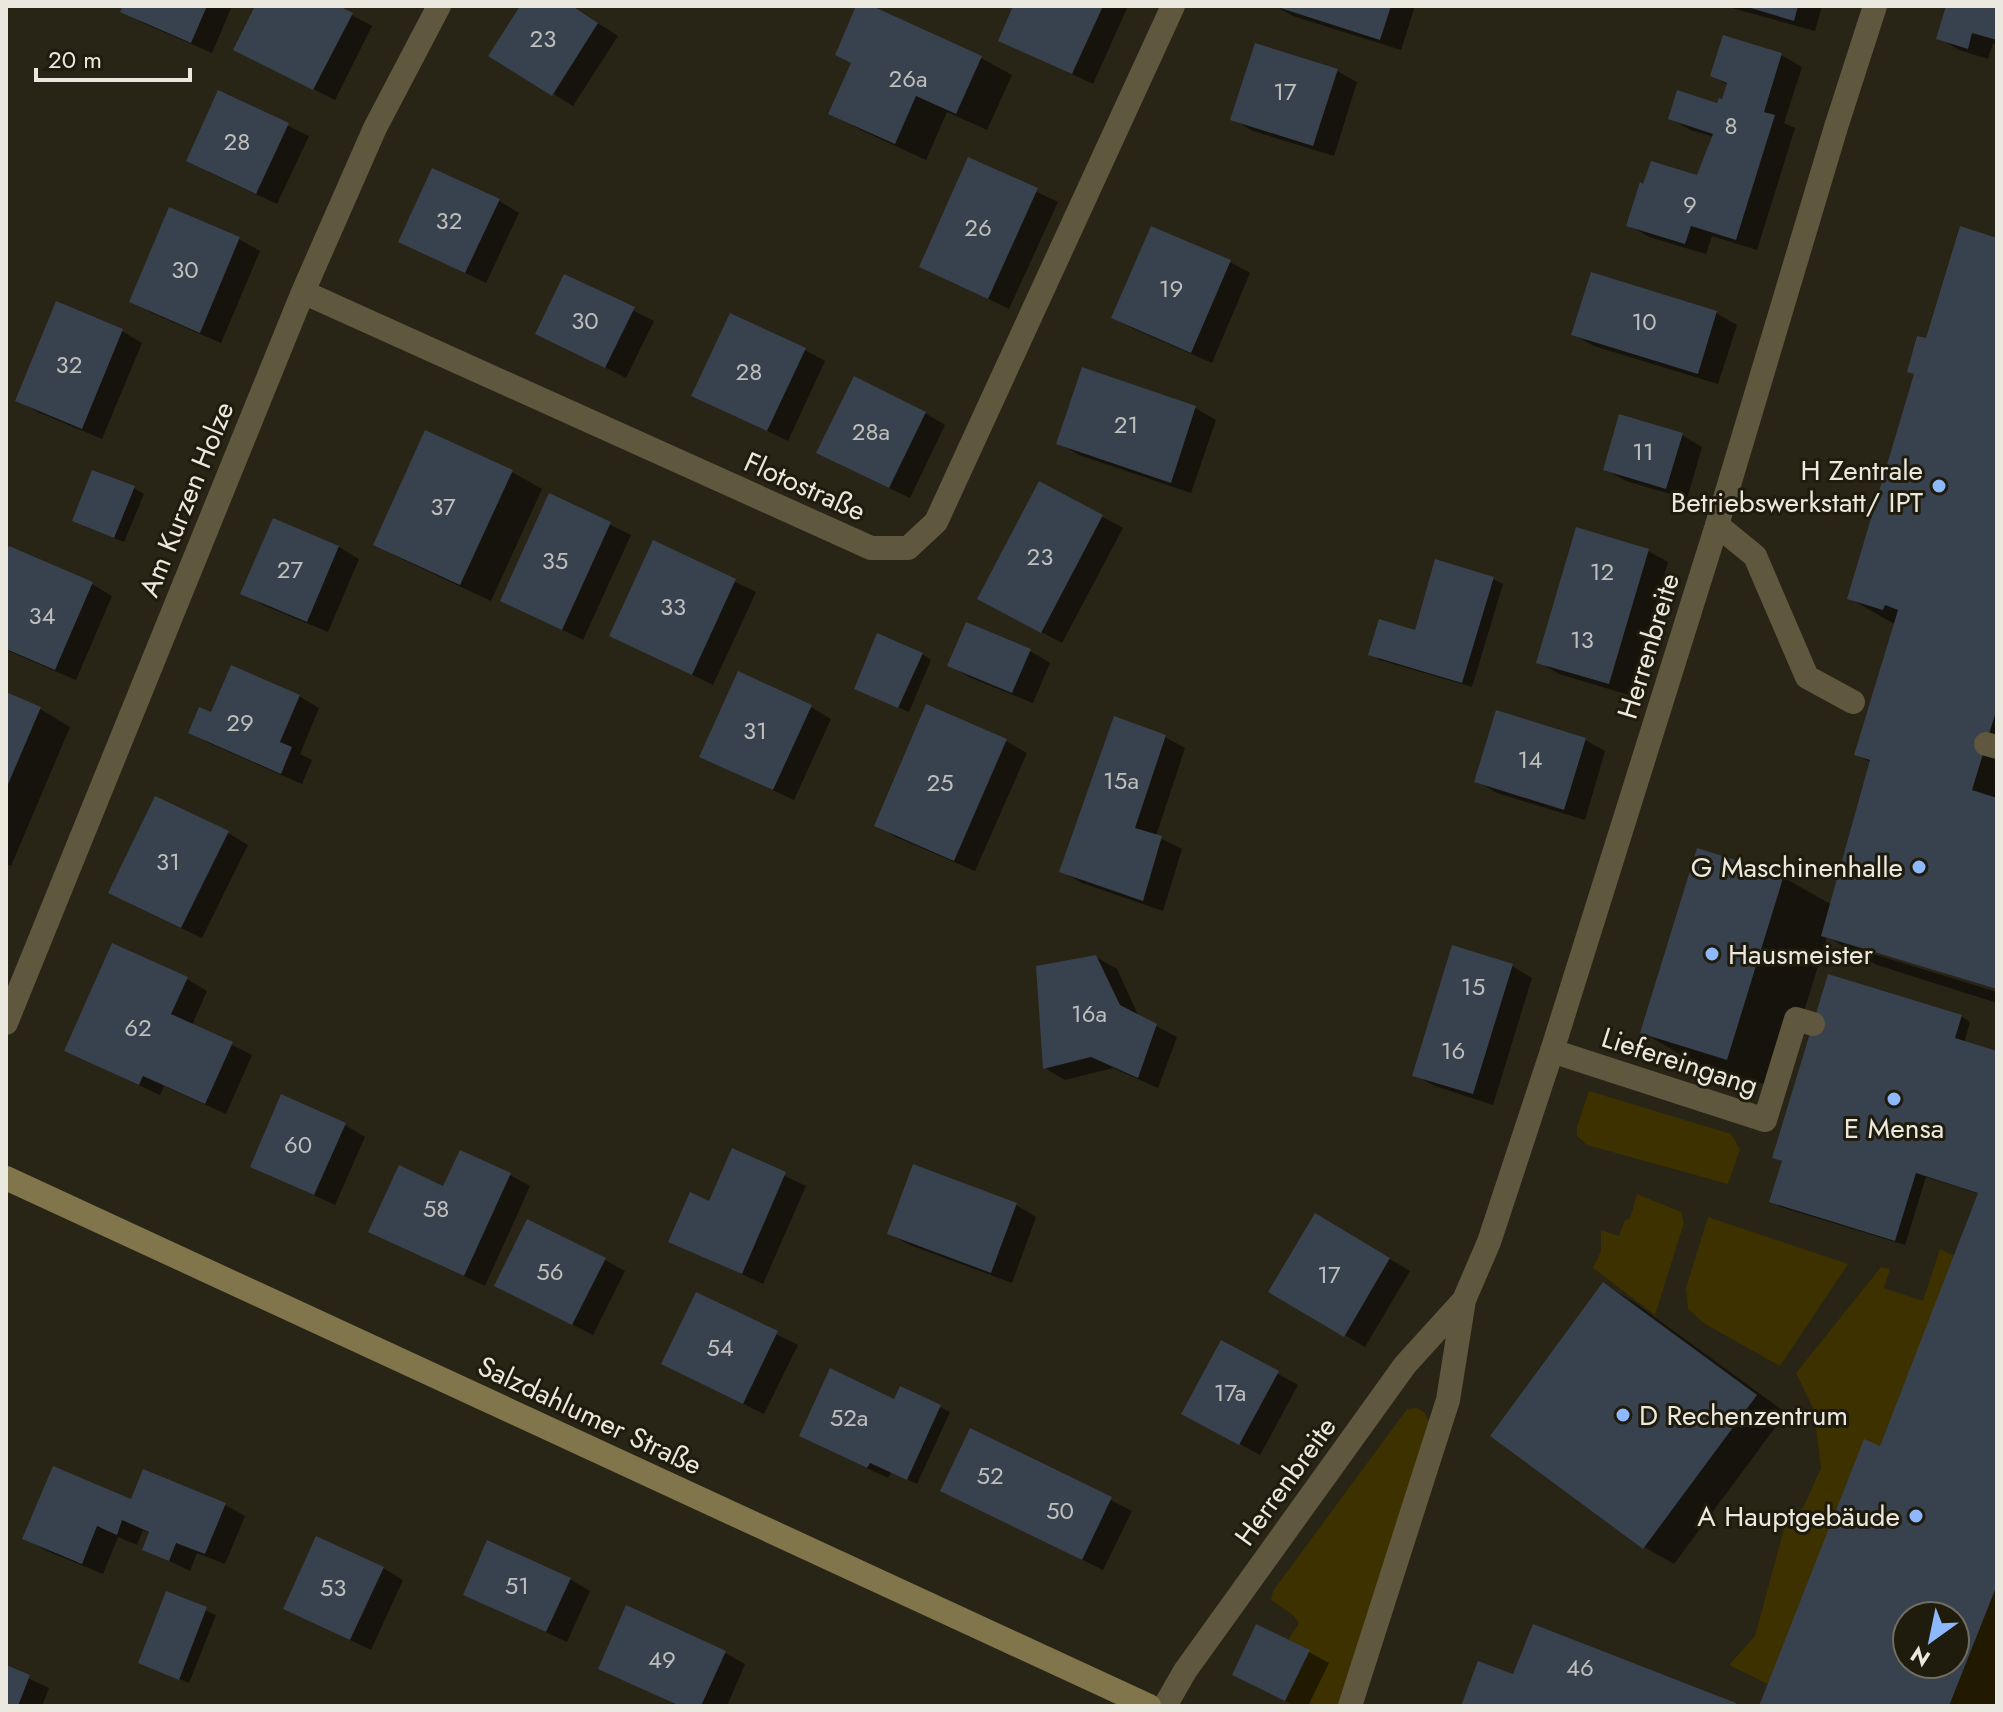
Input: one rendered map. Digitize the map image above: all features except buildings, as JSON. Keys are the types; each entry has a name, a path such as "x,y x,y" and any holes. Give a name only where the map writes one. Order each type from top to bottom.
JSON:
{"main road":[{"name":"Salzdahlumer Straße","path":"6,1178 1149,1706"}],"street":[{"name":"Am Kurzen Holze","path":"6,1023 303,292 375,128 439,6"},
{"name":"Flotostraße","path":"303,292 871,548 908,548 936,522 1173,6"},
{"name":"Herrenbreite","path":"1350,1706 1448,1400 1464,1300 1489,1242 1552,1051 1875,6"},
{"path":"1717,525 1755,556 1807,677 1853,702"},
{"name":"Liefereingang","path":"1552,1051 1765,1120 1796,1019 1813,1024"},
{"name":"Herrenbreite","path":"1165,1706 1185,1671 1405,1365 1464,1300"}],"shaded area":[{"path":"1589,1091 1731,1134 1740,1149 1728,1184 1587,1145 1577,1136 1577,1127"},
{"path":"1637,1194 1681,1212 1684,1223 1655,1315 1593,1268 1601,1251 1601,1230 1619,1236 1625,1220 1630,1219"},
{"path":"1708,1217 1848,1264 1780,1366 1705,1324 1688,1309 1686,1288"},
{"path":"1940,1249 1955,1256 1880,1446 1864,1440 1768,1684 1729,1665 1755,1636 1785,1525 1804,1506 1821,1468 1814,1410 1796,1373 1881,1267 1890,1269 1884,1288 1923,1301"},
{"path":"1417,1408 1425,1413 1429,1422 1344,1706 1298,1706 1285,1701 1310,1650 1288,1640 1299,1623 1271,1600 1273,1591 1407,1409"},
{"path":"1997,1585 1997,1706 1949,1706 1959,1680 1971,1680 1971,1651"}],"place":[{"name":"H Zentrale Betriebswerkstatt/ IPT","path":"1939,486"},
{"name":"G Maschinenhalle","path":"1919,867"},
{"name":"Hausmeister","path":"1712,954"},
{"name":"E Mensa","path":"1894,1099"},
{"name":"D Rechenzentrum","path":"1623,1415"},
{"name":"A Hauptgebäude","path":"1916,1516"}]}
